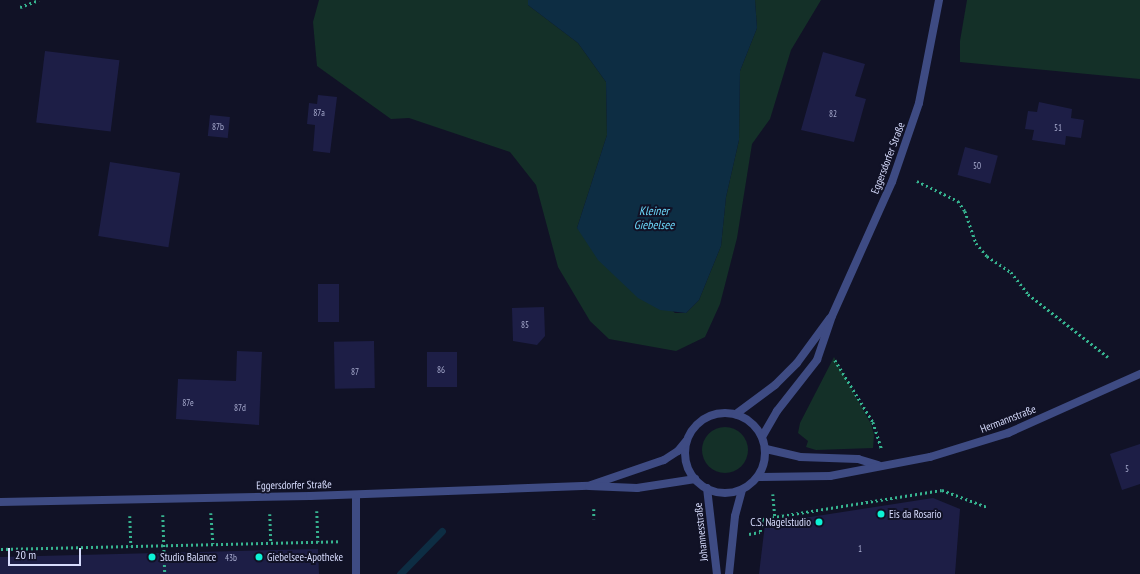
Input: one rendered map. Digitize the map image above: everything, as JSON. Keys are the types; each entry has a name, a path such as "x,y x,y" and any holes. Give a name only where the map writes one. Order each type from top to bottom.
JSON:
{"street":[{"name":"Eggersdorfer Straße","path":"762,437 777,411 817,360 832,316 892,182 917,110 939,0"},
{"name":"Eggersdorfer Straße","path":"736,414 775,386 797,363 832,316"},
{"name":"Hermannstraße","path":"758,477 830,476 859,472 881,464 930,457 1008,433 1140,374"},
{"path":"717,414 736,414 752,423 762,437 766,449 758,477 742,490 724,493 706,488 695,479 686,459 689,438 708,417 717,414"},
{"name":"Eggersdorfer Straße","path":"589,486 664,460 678,451 689,438"},
{"name":"Hermannstraße","path":"766,449 800,457 858,458 881,464"},
{"name":"Eggersdorfer Straße","path":"0,502 356,495 589,486 637,488 695,479"},
{"name":"Johannesstraße","path":"706,488 717,574"},
{"path":"729,574 735,516 742,490"},
{"path":"356,495 356,574"}],"path":[{"path":"20,7 39,0"},
{"path":"917,181 958,201 965,211 976,243 987,256 1011,272 1028,294 1108,357"},
{"path":"832,354 873,422 881,464"},
{"path":"744,535 760,532 762,519 942,490 987,507"},
{"path":"773,493 776,517"},
{"path":"594,509 594,519"},
{"path":"317,510 318,542"},
{"path":"270,511 271,542"},
{"path":"211,513 213,544"},
{"path":"130,514 131,546"},
{"path":"163,514 165,574"},
{"path":"1,549 356,541"}],"green space":[{"path":"319,0 528,0 528,5 578,43 606,82 607,135 577,228 675,313 686,313 699,300 721,246 726,197 739,140 740,71 757,28 755,0 821,0 791,50 770,119 752,144 737,238 720,304 705,337 676,351 609,339 590,321 558,267 536,185 510,152 409,118 391,119 317,66 313,22"},
{"path":"967,0 1140,0 1140,79 960,62 960,41"},
{"path":"834,357 871,424 874,435 873,448 816,450 806,447 808,441 798,433 800,423"},
{"path":"720,427 730,427 738,431 744,437 748,445 748,455 744,463 738,469 730,473 720,473 712,469 706,463 702,455 702,445 706,437 712,431"}],"water":[{"name":"Kleiner Giebelsee","path":"528,0 755,0 757,28 740,71 739,140 726,197 721,246 699,300 686,313 660,310 638,298 598,260 577,228 607,135 606,82 578,43 528,5"}],"building":[{"path":"45,51 119,60 111,132 36,122"},
{"path":"823,52 865,64 855,96 866,99 854,142 801,130"},
{"path":"318,95 337,97 330,153 313,151 315,125 307,124 309,103 317,104"},
{"path":"1039,102 1072,109 1071,118 1084,120 1081,138 1066,136 1065,145 1032,140 1034,130 1025,129 1028,111 1037,112"},
{"path":"210,115 230,117 228,138 208,136"},
{"path":"965,147 998,156 990,184 957,175"},
{"path":"110,162 180,173 168,247 98,236"},
{"path":"318,284 339,284 339,322 318,322"},
{"path":"544,307 545,336 537,345 513,341 512,308"},
{"path":"374,341 375,388 335,389 334,342"},
{"path":"237,351 262,352 259,425 176,419 178,379 236,381"},
{"path":"427,352 457,352 457,387 427,387"},
{"path":"1140,444 1140,484 1122,490 1110,454"},
{"path":"933,498 960,509 955,574 759,574 765,524"},
{"path":"318,549 319,574 0,574 0,557"}],"waterway":[{"path":"400,574 442,531"}],"place":[{"name":"Eis da Rosario","path":"881,514"},
{"name":"C.S. Nagelstudio","path":"819,522"},
{"name":"Studio Balance","path":"152,557"},
{"name":"Giebelsee-Apotheke","path":"259,557"}]}
